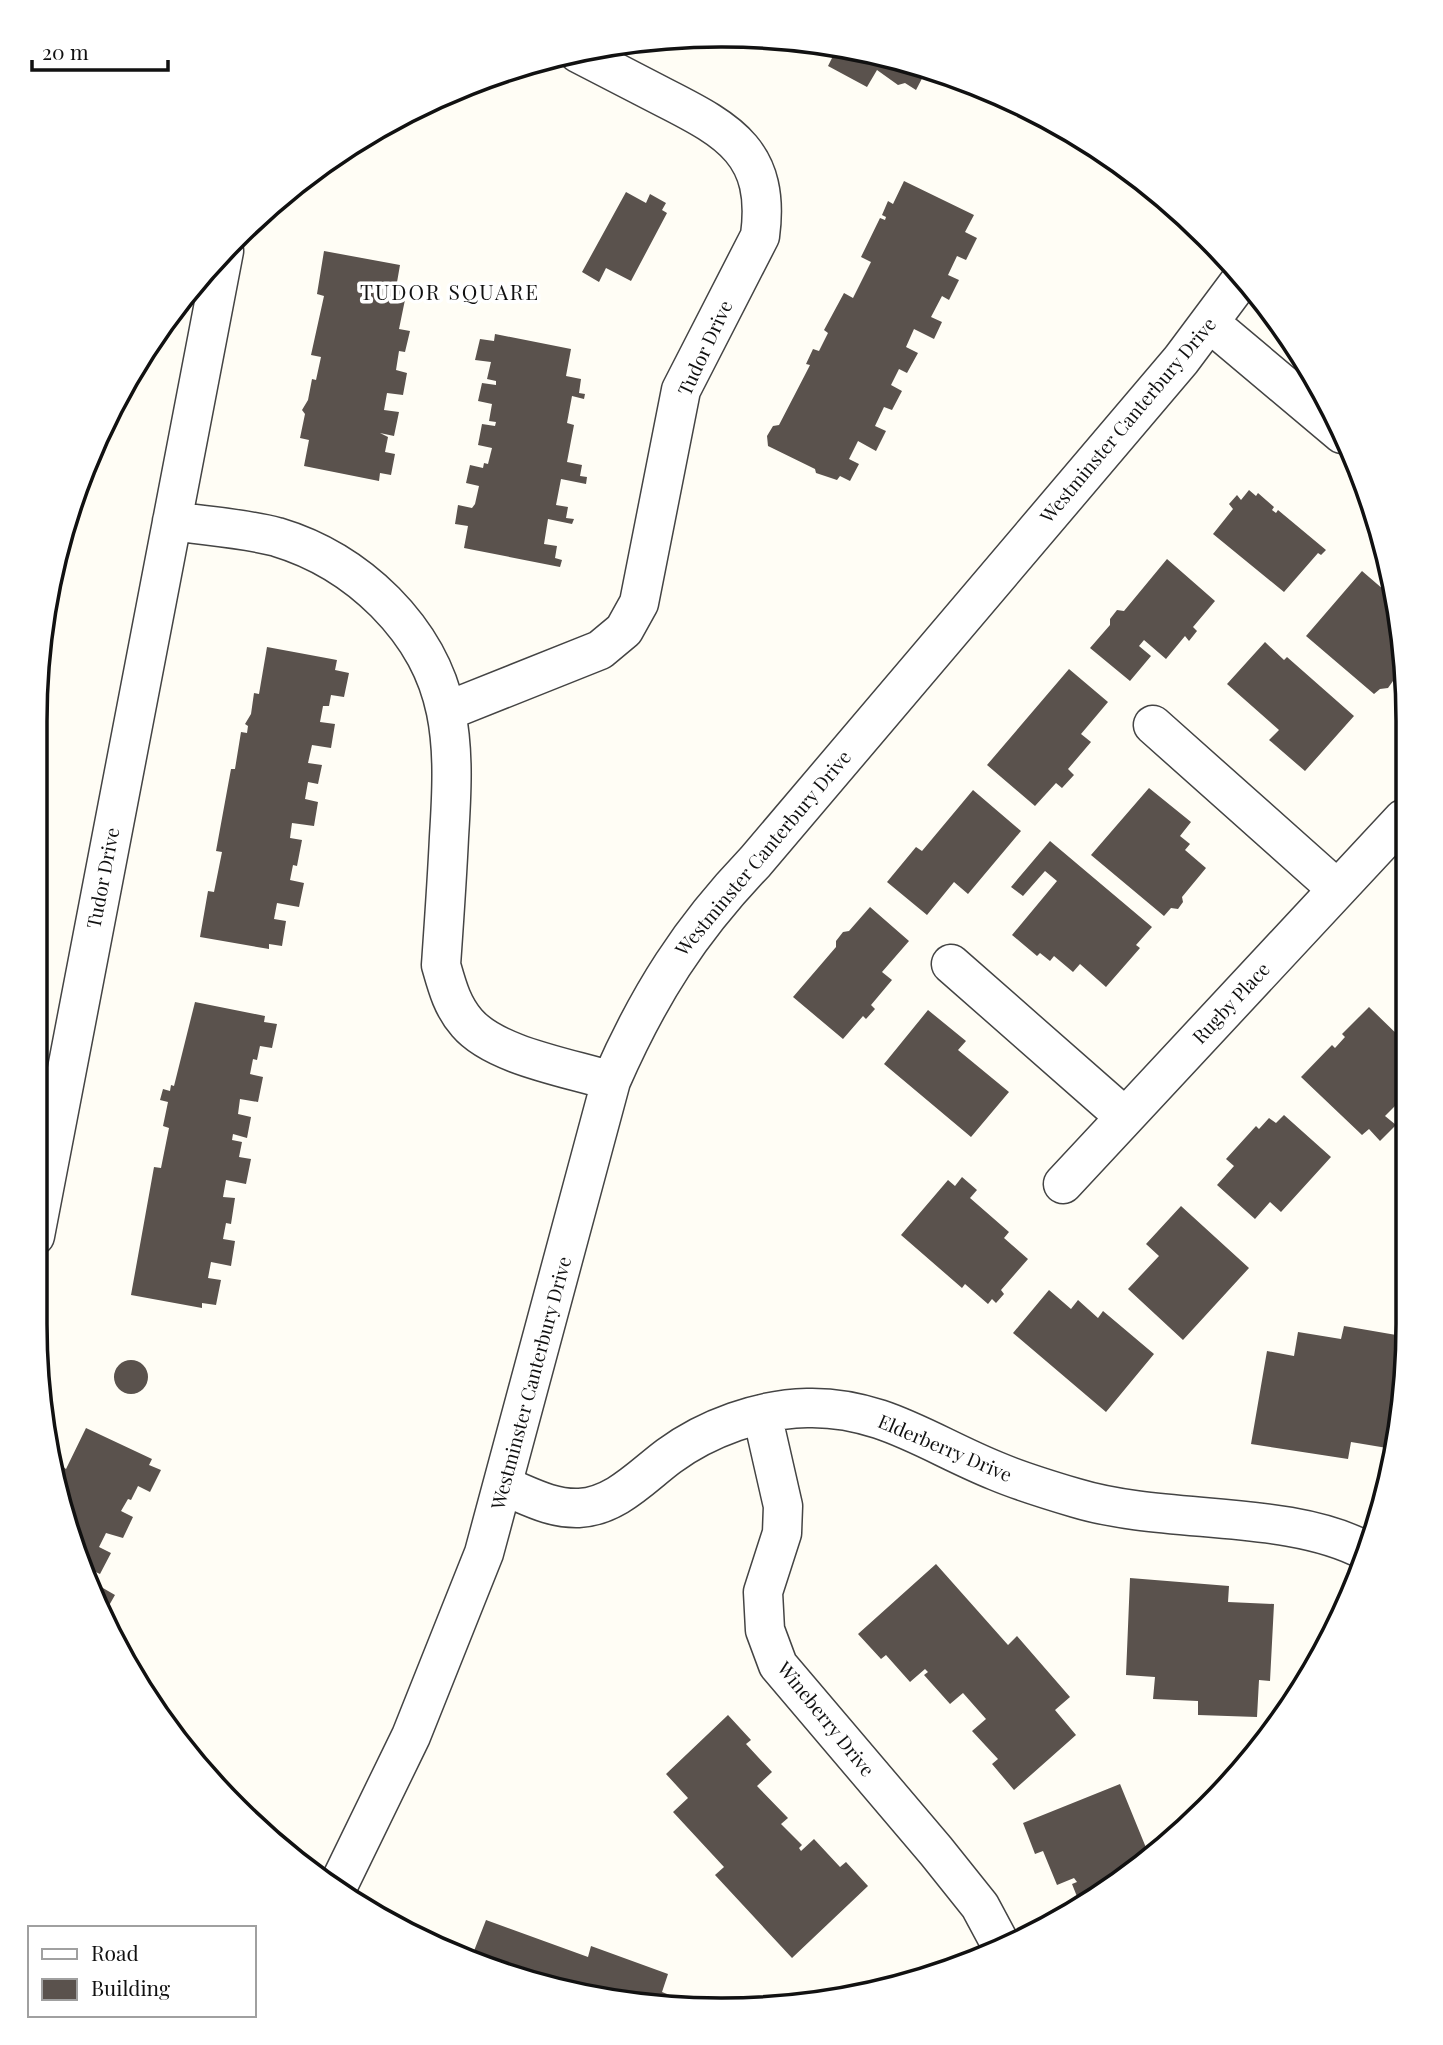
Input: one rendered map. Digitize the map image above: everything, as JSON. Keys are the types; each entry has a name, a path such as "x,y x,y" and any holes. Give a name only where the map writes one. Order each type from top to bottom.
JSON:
{"street":[{"name":"Tudor Drive","path":"447,711 600,650 624,630 639,603 681,390 760,236 763,216 760,183 741,147 717,124 591,60"},
{"name":"Tudor Drive","path":"47,1173 219,273"},
{"name":"Westminster Canterbury Drive","path":"341,1880 411,1736 484,1553 611,1081 636,1025 675,958 722,896 755,862 1210,323 1236,287"},
{"path":"1210,323 1324,419"},
{"path":"172,520 276,537 323,556 367,583 403,620 430,662 447,711 454,761 442,965 450,996 468,1024 494,1045 611,1081"},
{"path":"1153,724 1337,889"},
{"name":"Rugby Place","path":"1063,1184 1396,826"},
{"path":"951,964 1125,1117"},
{"name":"Elderberry Drive","path":"504,1486 549,1506 581,1508 617,1497 671,1454 711,1432 762,1415 807,1408 857,1412 905,1427 995,1471 1078,1499 1165,1516 1313,1531 1357,1548"},
{"name":"Wineberry Drive","path":"762,1415 783,1506 782,1533 763,1591 765,1630 778,1665 980,1906 997,1938"}],"building":[{"path":"833,57 922,78 916,90 905,83 898,85 877,70 867,87 828,66"},
{"path":"904,181 974,215 965,232 977,238 966,260 957,256 948,275 959,280 949,300 942,296 931,317 942,322 934,339 914,329 906,347 918,353 907,373 899,369 891,385 902,391 892,410 884,407 875,426 886,431 876,451 858,441 849,459 859,464 850,481 840,476 837,480 816,473 815,469 768,446 767,436 773,426 779,425 810,365 806,364 813,349 819,351 828,333 824,330 844,293 853,298 871,262 861,257 880,218 885,220 886,217 882,215 888,201 893,204"},
{"path":"626,192 646,203 650,194 666,203 662,210 667,213 631,281 606,268 599,282 582,272"},
{"path":"324,251 400,265 396,288 407,290 399,329 410,331 405,352 399,351 396,370 407,373 403,395 387,393 384,410 399,412 394,436 380,433 388,437 385,452 395,454 391,475 380,473 379,481 304,466 309,440 300,438 305,414 302,410 308,400 312,379 316,380 321,357 311,355 324,296 317,294"},
{"path":"495,334 571,349 566,376 581,379 579,393 585,394 584,399 572,396 567,423 574,425 567,462 582,465 580,476 587,477 586,484 561,479 556,505 568,507 566,518 574,519 572,524 548,519 544,544 557,546 555,558 562,560 560,567 464,548 468,526 455,524 458,505 472,508 475,504 479,486 466,483 470,465 483,468 484,463 488,464 492,448 478,445 482,424 495,426 496,422 489,421 492,404 478,401 482,383 496,385 496,381 487,379 491,362 475,360 480,339 494,341"},
{"path":"1249,490 1256,496 1258,493 1274,507 1272,510 1276,513 1278,510 1326,550 1321,555 1318,553 1284,592 1213,534 1233,509 1229,504 1237,495 1241,500"},
{"path":"1167,559 1215,601 1193,627 1197,631 1189,641 1185,636 1166,659 1144,640 1139,646 1151,656 1130,681 1090,648 1110,625 1110,619 1117,610 1124,611"},
{"path":"1362,571 1383,589 1390,633 1393,681 1388,688 1380,689 1374,694 1306,636"},
{"path":"1265,642 1284,660 1287,657 1354,716 1305,771 1269,740 1279,730 1227,684"},
{"path":"267,647 337,660 335,670 349,673 344,697 331,695 329,706 323,706 320,722 335,724 331,748 312,745 308,763 322,765 318,784 308,782 305,799 318,802 314,826 292,823 290,838 302,840 297,866 293,865 290,880 304,883 299,907 277,903 274,919 286,921 282,946 269,944 269,949 200,937 208,891 214,892 222,852 216,851 231,769 235,769 241,732 247,733 248,726 245,724 251,714 254,693 259,694"},
{"path":"1069,669 1108,702 1081,734 1091,742 1068,769 1074,775 1062,788 1056,783 1035,806 987,765"},
{"path":"1149,788 1191,822 1180,836 1190,844 1185,850 1206,868 1182,897 1183,902 1178,909 1171,908 1164,916 1091,855"},
{"path":"973,790 1021,831 968,894 954,882 927,915 887,882 916,847 922,851"},
{"path":"1050,841 1152,927 1136,945 1140,948 1106,987 1080,964 1073,972 1054,956 1050,961 1040,953 1037,956 1012,935 1057,881 1045,871 1023,896 1011,887"},
{"path":"870,907 909,941 882,972 892,980 871,1005 875,1009 866,1019 863,1016 843,1039 793,997 836,947 836,941 843,932 849,931"},
{"path":"195,1002 265,1016 264,1022 277,1024 272,1048 260,1046 257,1060 253,1059 250,1074 263,1077 258,1102 240,1099 238,1114 251,1117 247,1138 233,1134 232,1140 242,1142 239,1157 251,1159 246,1184 226,1180 223,1197 235,1198 231,1224 226,1223 223,1239 235,1241 231,1266 211,1262 208,1278 221,1280 216,1305 202,1303 202,1308 131,1295 154,1167 161,1168 169,1128 163,1126 168,1102 160,1100 163,1089 170,1091 171,1085 174,1086"},
{"path":"1369,1007 1396,1033 1396,1105 1385,1116 1396,1125 1380,1141 1369,1129 1362,1135 1301,1077 1332,1045 1335,1048 1345,1037 1342,1034"},
{"path":"928,1010 966,1041 958,1050 1009,1092 971,1137 884,1064"},
{"path":"1284,1115 1331,1157 1281,1212 1270,1202 1255,1219 1217,1185 1234,1166 1226,1159 1256,1126 1259,1129 1269,1118 1276,1123"},
{"path":"962,1177 977,1190 970,1198 1009,1232 1004,1238 1028,1259 1001,1290 1004,1294 996,1303 992,1299 988,1304 965,1284 962,1288 901,1235 948,1180 955,1186"},
{"path":"1181,1206 1249,1268 1183,1340 1128,1289 1159,1256 1146,1244"},
{"path":"1049,1290 1071,1309 1078,1300 1098,1318 1103,1311 1154,1354 1106,1412 1013,1333"},
{"path":"1344,1326 1396,1335 1390,1412 1384,1448 1351,1442 1348,1459 1251,1444 1267,1351 1294,1356 1298,1332 1341,1339"},
{"path":"131,1360 143,1365 148,1377 143,1389 131,1394 119,1389 114,1377 119,1365"},
{"path":"86,1428 152,1459 149,1465 161,1470 150,1492 138,1486 121,1511 133,1517 123,1538 106,1533 99,1547 111,1553 100,1574 95,1572 83,1540 63,1467 66,1469"},
{"path":"936,1564 1008,1645 1017,1636 1070,1697 1055,1710 1076,1735 1014,1790 992,1764 998,1759 972,1731 986,1719 963,1693 950,1704 924,1675 928,1672 925,1669 910,1682 886,1655 881,1659 858,1634"},
{"path":"1130,1578 1229,1586 1228,1602 1274,1604 1270,1681 1259,1680 1257,1717 1198,1715 1198,1701 1153,1699 1155,1677 1126,1675"},
{"path":"101,1587 115,1595 109,1605"},
{"path":"728,1715 751,1740 746,1744 772,1772 757,1786 788,1818 781,1824 802,1845 799,1848 801,1851 814,1839 840,1867 846,1862 868,1886 792,1958 715,1875 724,1867 673,1812 688,1798 666,1774"},
{"path":"1120,1784 1146,1847 1077,1896 1072,1884 1077,1882 1074,1878 1057,1885 1043,1851 1035,1854 1023,1823"},
{"path":"486,1920 588,1957 591,1946 668,1974 662,1992 671,1995 590,1985 547,1975 474,1950"}],"district":[{"name":"TUDOR SQUARE","path":"450,293"}]}
